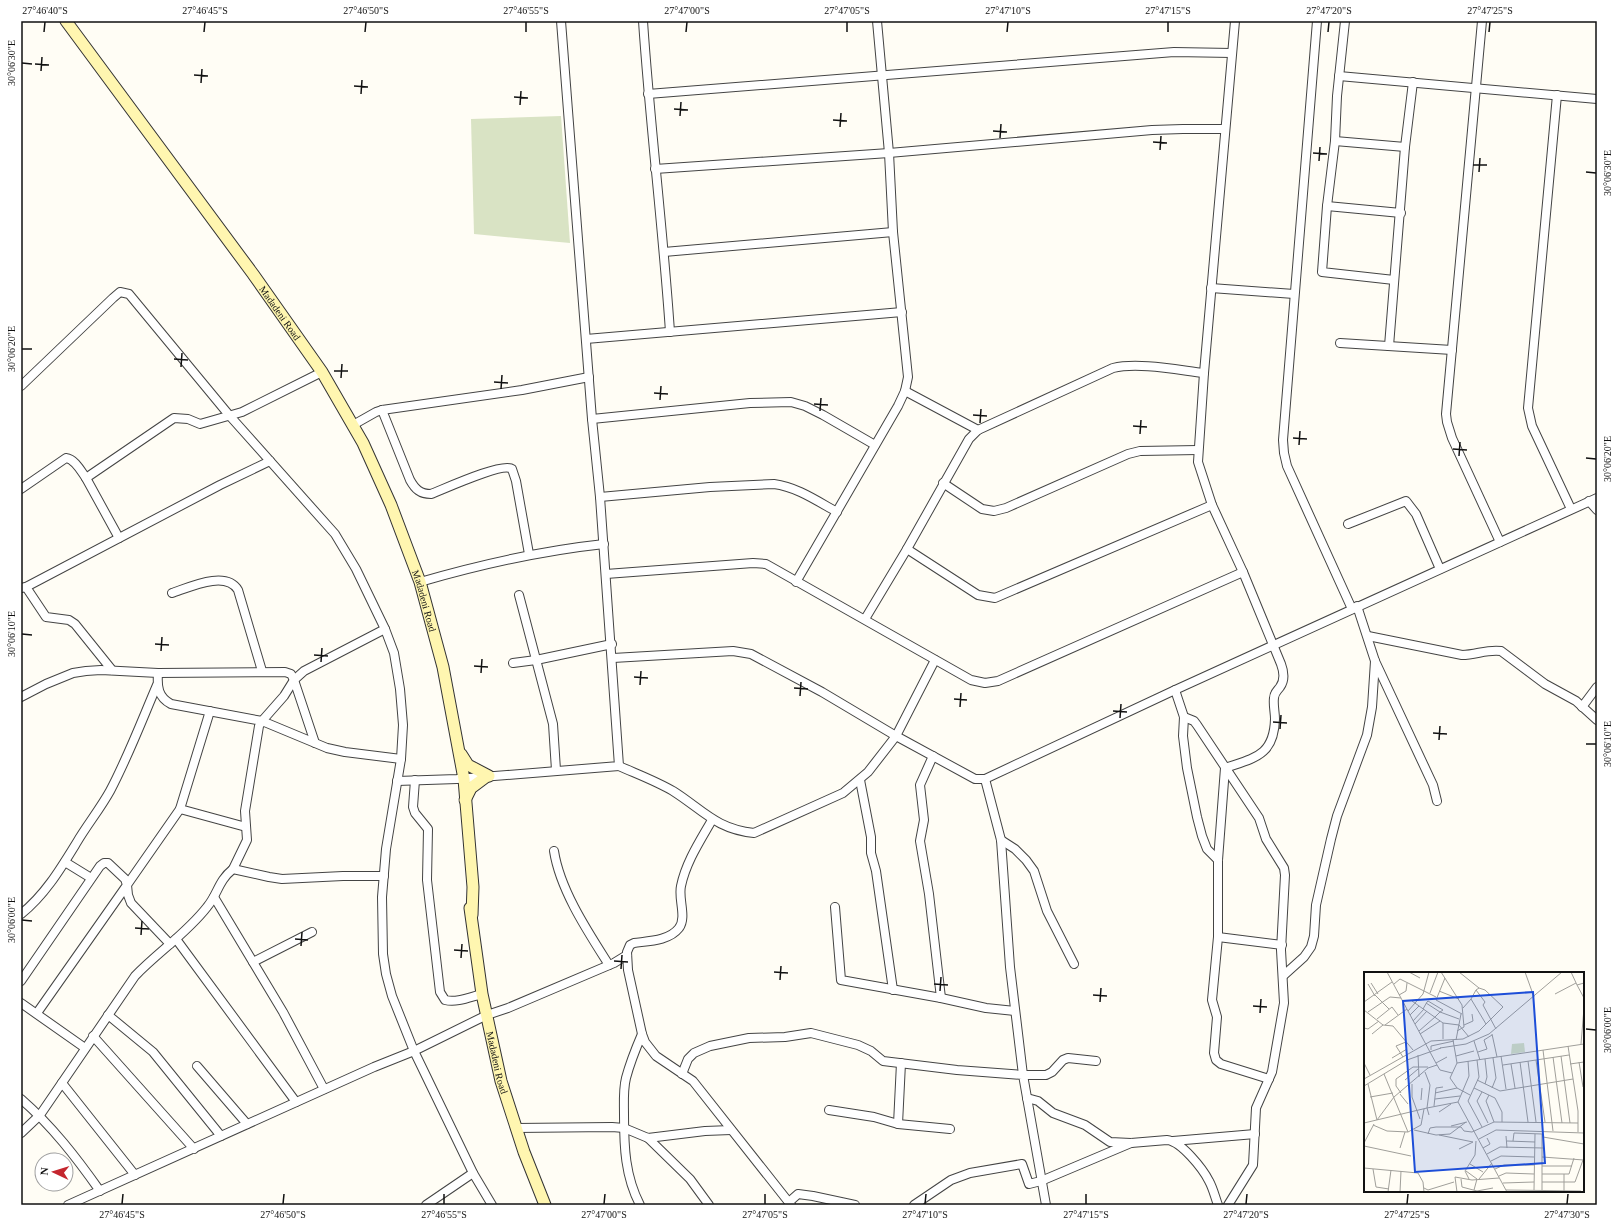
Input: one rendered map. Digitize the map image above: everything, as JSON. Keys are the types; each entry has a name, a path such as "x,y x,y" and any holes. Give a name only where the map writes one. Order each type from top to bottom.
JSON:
{"street":[{"name":"Madadeni Road","path":"66,21 253,274 322,372 363,443 391,505 420,582 443,667 458,746 467,889 472,915 482,994 501,1081 516,1128 545,1205"},
{"path":"561,21 592,418 612,644 619,766"},
{"path":"643,21 648,94 664,252 670,332"},
{"path":"796,582 905,391 908,377 893,232 889,153 877,21"},
{"path":"1225,768 1255,758 1265,751 1271,741 1275,725 1274,698 1282,683 1283,677 1281,664 1243,572 1212,505 1200,468 1198,450 1235,21"},
{"path":"1317,21 1284,424 1284,453 1287,466 1368,636 1376,660 1434,785 1437,801"},
{"path":"1345,21 1322,272 1394,280"},
{"path":"1482,21 1446,414 1452,438 1500,542"},
{"path":"648,94 1174,52 1232,53"},
{"path":"1340,76 1597,99"},
{"path":"1389,346 1413,82"},
{"path":"1557,95 1528,408 1532,426 1571,509"},
{"path":"655,169 889,153 1152,130 1182,128 1226,129"},
{"path":"1335,141 1406,147"},
{"path":"1328,206 1401,213"},
{"path":"664,252 893,232"},
{"path":"1211,288 1294,294"},
{"path":"21,386 120,292 129,294 229,415 334,534 356,569 385,629 394,653 400,689 403,725 401,759 386,850 382,897 383,954 386,974 392,996 414,1051 473,1174 492,1205"},
{"path":"586,339 902,312"},
{"path":"1340,343 1452,350"},
{"path":"865,619 907,549 969,439 978,430 1113,368 1135,366 1204,373"},
{"path":"86,478 174,418 188,419 200,424 247,410 322,372"},
{"path":"353,425 382,410 522,390 589,377"},
{"path":"905,391 978,430"},
{"path":"592,418 750,403 791,402 805,406 823,415 875,445"},
{"path":"382,410 410,480 414,487 424,494 431,494 486,472 507,467 512,469 516,481 529,554"},
{"path":"943,483 982,509 994,511 1006,508 1128,454 1140,451 1198,450"},
{"path":"21,489 66,458 74,462 86,478 119,538"},
{"path":"112,670 75,624 69,620 46,617 24,587 220,485 270,461"},
{"path":"600,497 710,487 774,484 784,485 799,491 837,512"},
{"path":"613,658 733,651 751,654 822,692 896,736 975,779 985,779 1354,607 1597,498"},
{"path":"1348,524 1406,501 1416,514 1440,569"},
{"path":"1589,501 1597,510"},
{"path":"907,549 978,595 995,598 1212,505"},
{"path":"420,582 472,567 529,554 604,544"},
{"path":"606,574 753,562 766,564 935,660 977,682 985,683 998,681 1243,572"},
{"path":"172,593 216,580 226,580 233,583 238,590 262,671"},
{"path":"519,595 553,724 556,770"},
{"path":"21,1133 40,1116 135,976 149,961 173,941 207,908 221,882 233,869 246,844 247,834 245,811 262,721 284,696 294,680 304,671 385,629"},
{"path":"1368,636 1462,655 1472,655 1493,649 1501,651 1546,684 1576,701 1597,720"},
{"name":"Madadeni Road","path":"435,638 438,668 465,800 472,887 472,915"},
{"path":"513,663 536,660 612,644"},
{"path":"397,781 460,779 619,766 672,791 712,820 742,832 754,833 828,801 843,793 860,780 896,736 935,660"},
{"path":"1284,975 1304,958 1311,947 1314,936 1316,904 1331,839 1367,735 1372,707 1376,660"},
{"path":"21,697 46,684 73,673 86,671 112,670 158,673 285,672 291,674 294,680 316,743"},
{"path":"158,673 157,685 159,694 164,700 171,704 262,721 327,748 345,752 401,759"},
{"path":"21,914 42,894 66,862 110,790 157,685"},
{"path":"1582,707 1597,687"},
{"path":"1175,690 1184,718 1183,736 1194,805 1207,849 1218,860"},
{"path":"37,1013 180,809 210,711"},
{"path":"1184,718 1194,721 1197,725 1259,818 1266,839 1284,868 1285,882 1282,945 1284,1003 1269,1079 1257,1104 1252,1168 1228,1205"},
{"path":"458,746 468,765 488,776"},
{"path":"933,756 920,785 924,820 920,841 941,998"},
{"path":"1225,768 1218,860 1218,937 1212,1000 1217,1017 1215,1057 1221,1064 1269,1079"},
{"path":"465,800 471,788 488,776"},
{"path":"985,779 1001,840 1010,967 1015,1011 1023,1075 1046,1205"},
{"path":"414,780 413,807 415,813 425,825 428,833 428,880 440,992 445,1000 449,1001 482,994"},
{"path":"860,780 871,837 871,854 876,871 893,990"},
{"path":"180,809 246,827"},
{"path":"712,820 690,860 682,880 680,896 682,920 679,928 666,937 630,945 627,955 628,970 642,1034 645,1042 656,1056 693,1081 790,1203 798,1194 855,1205"},
{"path":"1001,840 1015,849 1034,871 1047,911 1074,964"},
{"path":"554,851 559,871 567,890 584,924 609,965"},
{"path":"66,862 91,878"},
{"path":"21,981 91,878 102,864 108,863 125,879 131,903 173,941 296,1102"},
{"path":"233,869 282,879 342,876 384,876"},
{"path":"214,897 283,1012 324,1089"},
{"path":"835,907 841,980 941,998 986,1008 1015,1011"},
{"path":"253,962 312,932"},
{"path":"1218,937 1282,945"},
{"path":"68,1205 80,1203 100,1191 324,1089 414,1051 487,1016 609,965 627,955"},
{"path":"21,1003 85,1048"},
{"path":"108,1015 147,1046 221,1136"},
{"path":"682,1074 688,1059 694,1053 710,1046 749,1038 785,1037 811,1033 858,1045 871,1051 883,1061 1023,1075 1046,1074 1052,1072 1063,1060 1068,1058 1096,1061"},
{"path":"640,1205 633,1192 628,1177 625,1160 624,1088 630,1065 642,1034"},
{"path":"93,1036 194,1149"},
{"path":"898,1124 901,1063"},
{"path":"197,1066 247,1124"},
{"path":"62,1082 135,1175"},
{"path":"1027,1098 1038,1101 1053,1113 1085,1125 1106,1140 1114,1143 1167,1140 1173,1141 1255,1134"},
{"path":"21,1099 40,1116 74,1154 100,1191"},
{"path":"830,1110 874,1117 898,1124 950,1128"},
{"path":"516,1128 624,1128 648,1138 690,1179 709,1205"},
{"path":"648,1138 705,1131 731,1130"},
{"path":"1173,1141 1181,1147 1203,1171 1210,1182 1218,1205"},
{"path":"914,1205 951,1180 970,1172 1022,1164 1029,1184 1042,1182 1131,1143"},
{"path":"426,1205 473,1174"}],"green space":[{"path":"561,116 570,243 474,234 471,119"}]}
